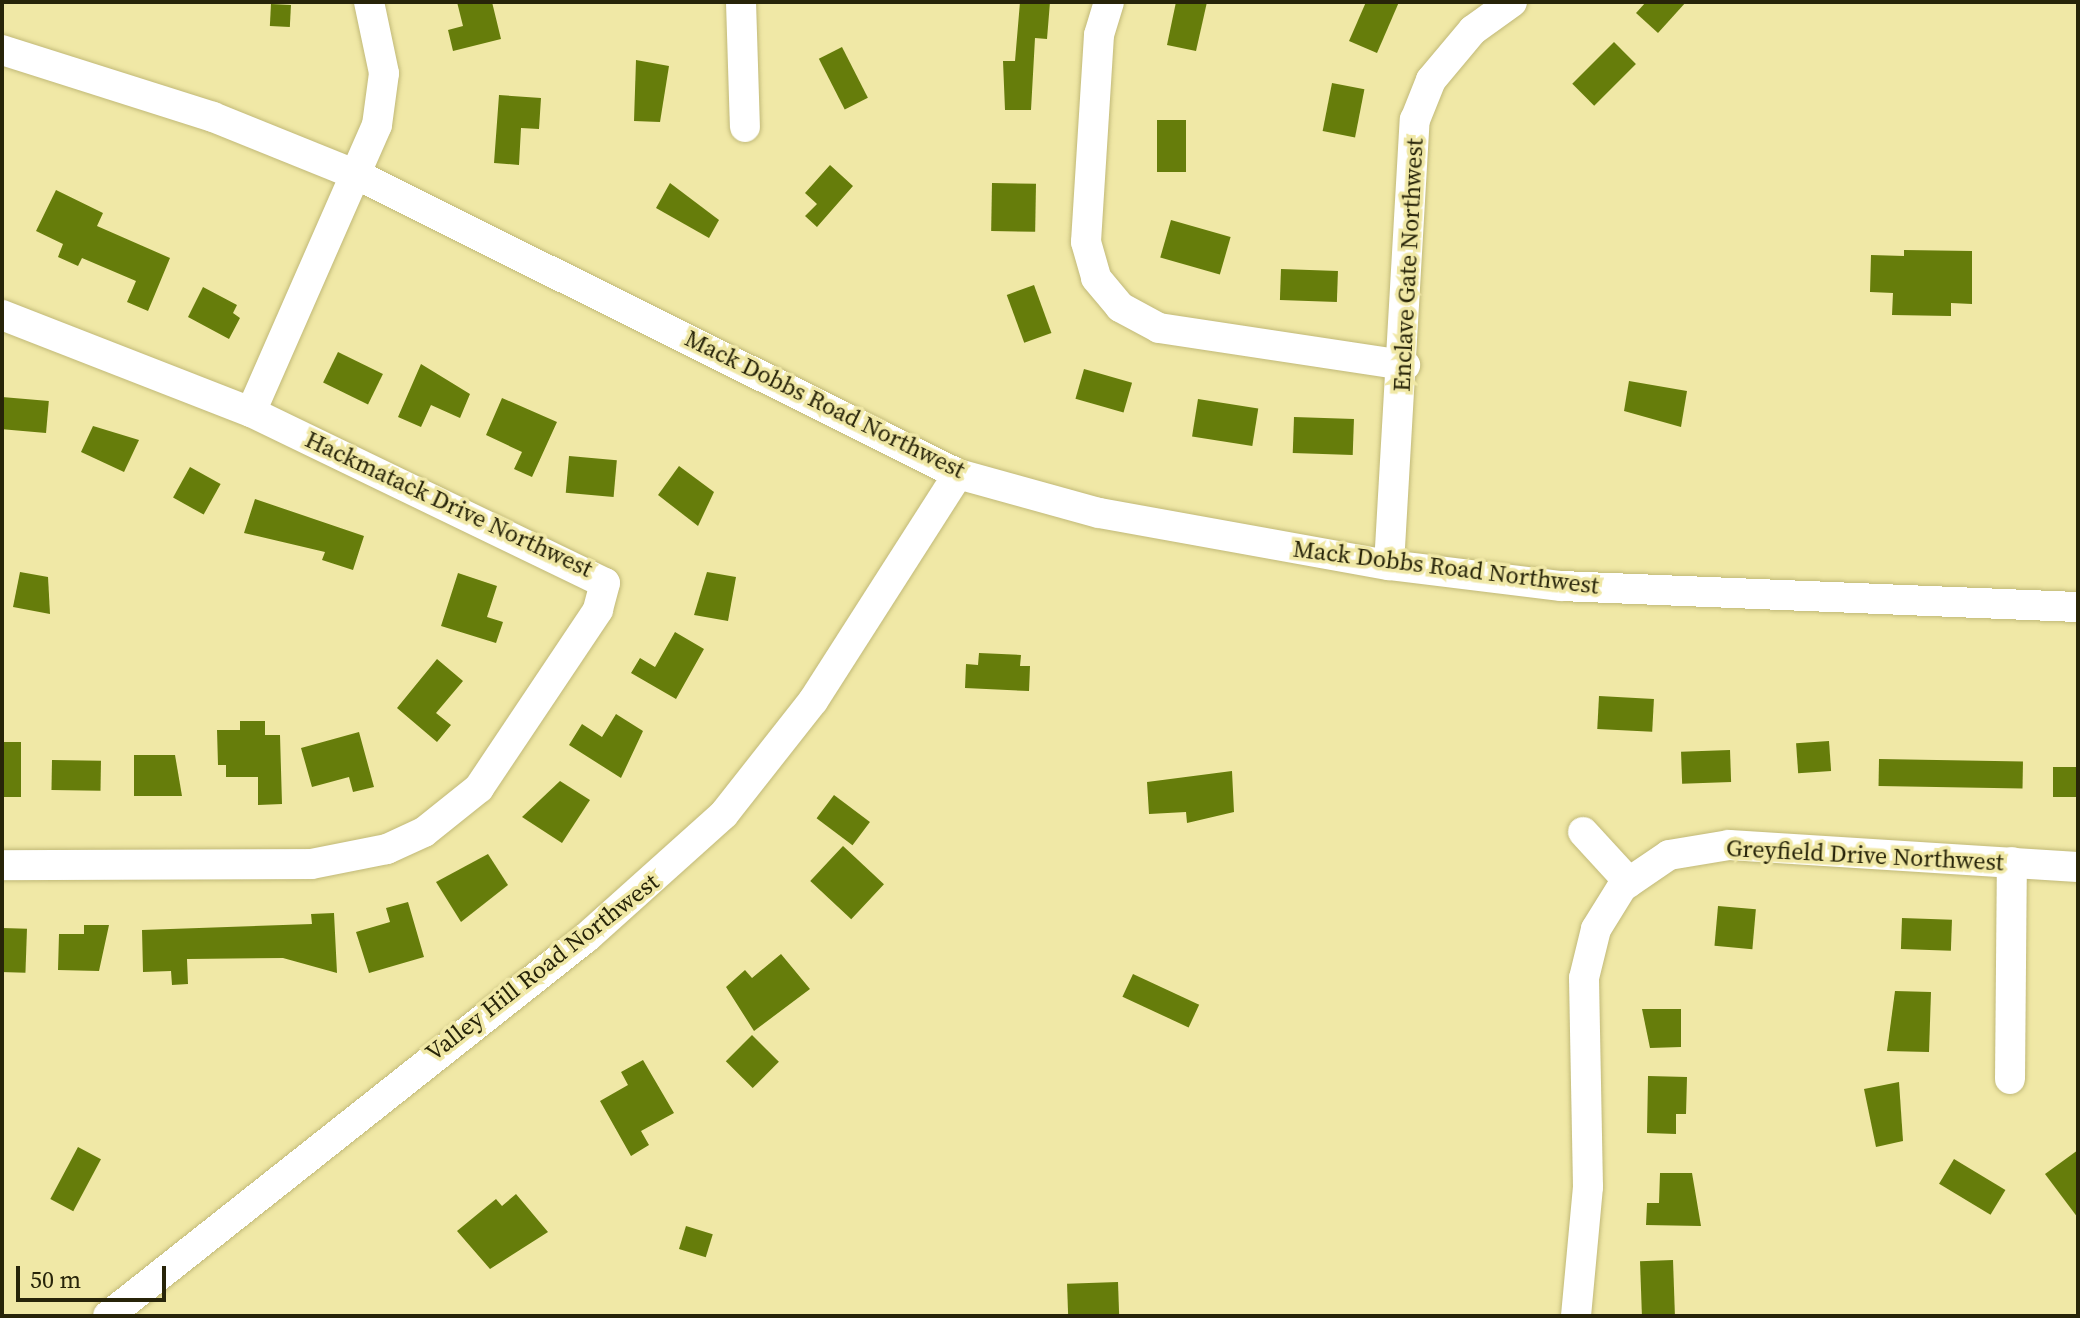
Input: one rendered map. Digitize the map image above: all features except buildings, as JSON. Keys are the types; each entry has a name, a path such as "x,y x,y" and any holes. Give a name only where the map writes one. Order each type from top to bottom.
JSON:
{"street":[{"path":"251,412 359,176 377,125 384,73 369,2"},
{"path":"741,2 745,127"},
{"path":"1109,2 1099,35 1086,242 1096,278 1120,307 1159,328 1405,365"},
{"name":"Enclave Gate Northwest","path":"1389,565 1405,365 1415,120 1431,80 1473,30 1512,2"},
{"name":"Mack Dobbs Road Northwest","path":"2,50 213,117 359,176 958,474 1099,513 1389,565 1561,586 2078,607"},
{"name":"Hackmatack Drive Northwest","path":"2,315 251,412 619,582 479,788 412,838 311,864 2,865"},
{"name":"Valley Hill Road Northwest","path":"108,1316 587,937 724,814 813,701 958,474"},
{"path":"1583,832 1629,882"},
{"name":"Greyfield Drive Northwest","path":"1576,1316 1588,1187 1584,978 1596,929 1629,882 1669,855 1729,845 2078,867"},
{"path":"2010,1079 2012,862"}]}
